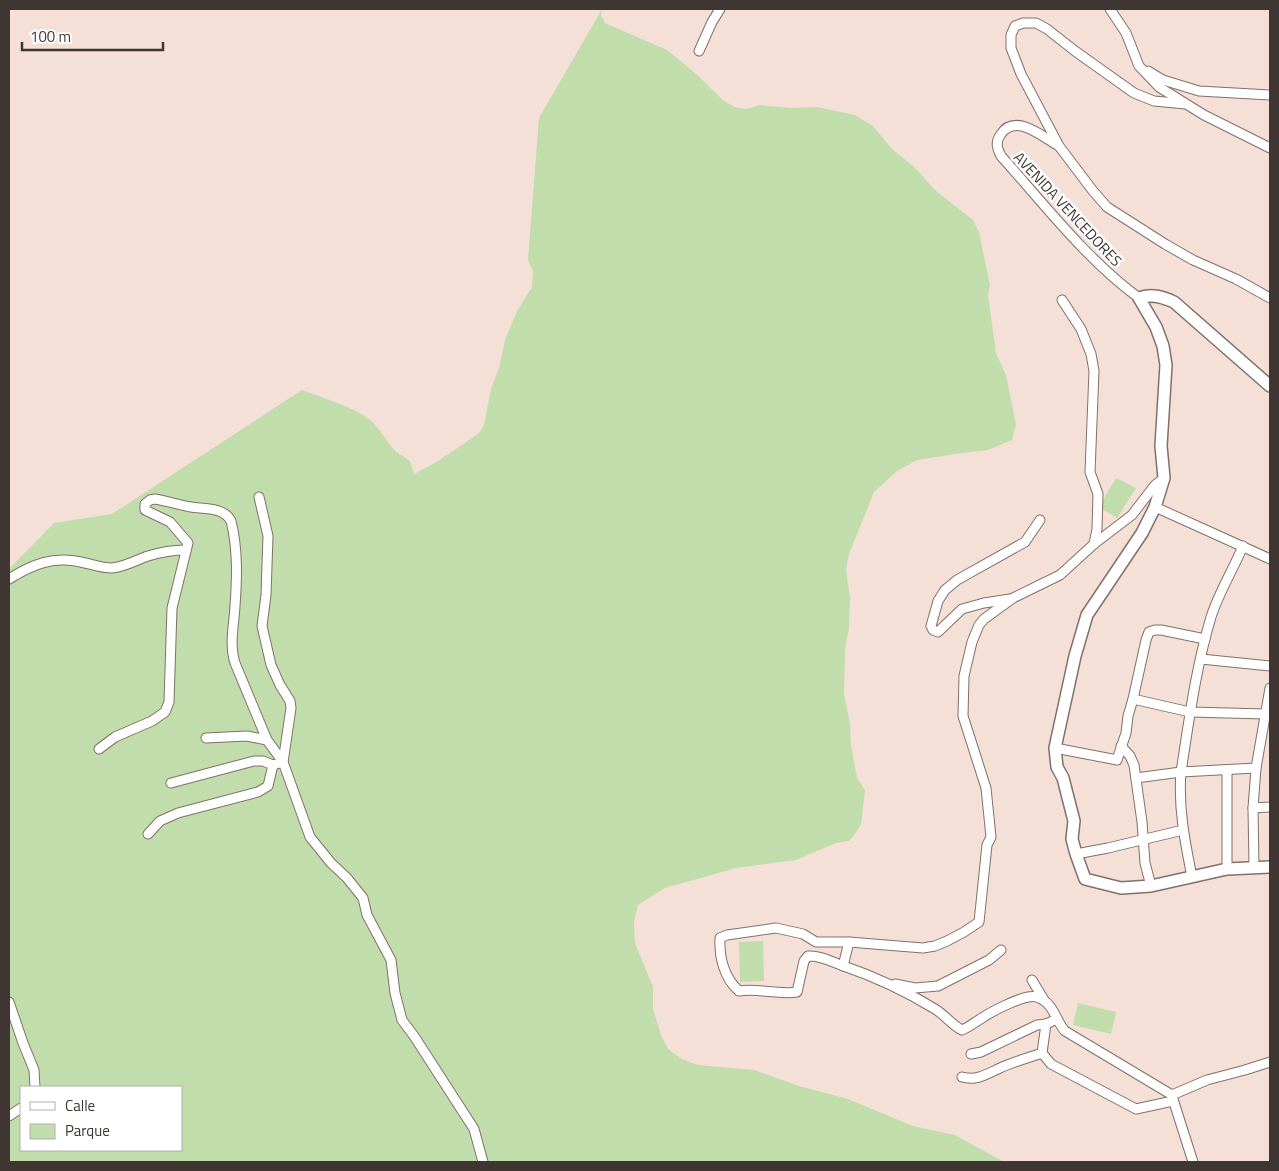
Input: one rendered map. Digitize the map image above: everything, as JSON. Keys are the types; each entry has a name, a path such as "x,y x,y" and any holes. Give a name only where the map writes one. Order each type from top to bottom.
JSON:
{"street":[{"path":"699,51 720,9"},
{"path":"1110,9 1126,33 1139,66 1159,87 1204,115 1270,148"},
{"path":"1186,104 1154,102 1134,93 1047,29 1036,23 1023,22 1015,26 1011,35 1011,48 1021,74 1059,146 1107,207 1186,256 1236,279 1270,298"},
{"path":"1139,66 1163,80 1199,91 1270,95"},
{"name":"AVENIDA VENCEDORES","path":"1059,146 1024,126 1013,125 1004,130 997,139 997,149 1001,156 1092,258 1140,298"},
{"path":"1270,386 1174,302 1158,296 1140,298 1164,346 1166,365 1161,446 1164,473 1155,507 1142,533 1087,615 1075,656 1055,748 1057,767 1063,778 1074,821 1072,839 1085,879 1121,888 1151,886 1227,869 1270,867"},
{"path":"1062,300 1081,329 1091,354 1094,371 1090,472 1098,494 1098,530 1094,544"},
{"path":"1044,1000 1028,997 982,1017 962,1030 936,1009 852,968 815,955 808,956 804,961 797,992 786,994 748,989 739,990 727,978 720,948 720,938 727,935 776,928 803,934 816,942 848,942 923,948 935,946 964,932 979,922 987,845 991,837 986,788 963,716 964,676 972,642 979,625 984,619 1013,598 1060,575 1094,544 1132,515 1164,473"},
{"path":"259,497 268,536 266,595 262,626 271,665 290,701 291,708 283,762"},
{"path":"99,749 115,737 152,721 165,712 169,702 172,608 188,543 170,522 145,510 144,504 155,499 192,507 209,508 229,516 236,554 232,653 267,740 283,762 310,837 363,898 367,915 391,960 395,993 402,1020 474,1129 483,1162"},
{"path":"1155,507 1270,559"},
{"path":"1013,598 962,609 938,632 933,630 931,626 938,601 945,590 957,580 1025,542 1040,520"},
{"path":"1192,877 1183,830 1179,789 1190,712 1205,639 1218,599 1243,546"},
{"path":"9,579 25,569 53,559 76,561 110,568 125,566 156,554 174,550 186,550"},
{"path":"1055,748 1118,760 1149,632 1161,630 1205,639"},
{"path":"1200,659 1270,666"},
{"path":"1254,867 1253,808 1256,768 1270,688"},
{"path":"1134,699 1190,712 1266,714"},
{"path":"206,738 247,736 267,740"},
{"path":"1121,746 1130,756 1136,778 1145,863 1151,886"},
{"path":"171,783 250,762 263,761 273,765 283,762"},
{"path":"148,834 160,821 178,813 258,792 268,786 273,765"},
{"path":"1136,778 1181,772 1256,768"},
{"path":"1227,770 1227,869"},
{"path":"1253,808 1270,807"},
{"path":"1076,854 1183,830"},
{"path":"843,966 848,942"},
{"path":"878,980 915,988 938,986 989,960 1001,950"},
{"path":"1032,980 1065,1032 1173,1098 1193,1162"},
{"path":"9,1002 23,1043 32,1060 35,1086"},
{"path":"971,1054 982,1052 1037,1025 1046,1024 1057,1019"},
{"path":"1046,1024 1042,1053 1051,1064 1136,1108 1173,1098 1208,1080 1270,1062"},
{"path":"962,1077 983,1077 999,1068 1042,1053"},
{"path":"9,1116 20,1109"}],"green space":[{"path":"602,9 601,15 605,23 667,50 695,73 724,101 735,107 746,109 760,105 791,108 817,107 855,115 873,126 891,148 914,167 936,191 973,220 979,232 990,285 988,295 996,353 1006,375 1016,425 1012,440 988,450 917,460 897,471 874,492 849,554 846,570 850,598 849,628 845,649 844,694 857,778 865,790 861,824 849,841 836,843 796,860 736,868 665,888 638,905 634,922 635,943 653,987 653,1009 661,1035 668,1049 682,1059 697,1065 754,1070 799,1086 848,1099 913,1126 955,1135 1004,1162 9,1162 9,569 54,523 112,514 302,390 328,399 370,420 397,453 399,452 399,455 410,461 414,474 433,464 479,433 484,425 491,389 499,368 505,340 517,311 532,287 533,271 528,260 539,118"},
{"path":"1116,478 1136,488 1117,518 1099,507"},
{"path":"763,941 764,981 740,982 739,942"},
{"path":"1078,1003 1116,1012 1111,1034 1073,1025"}]}
